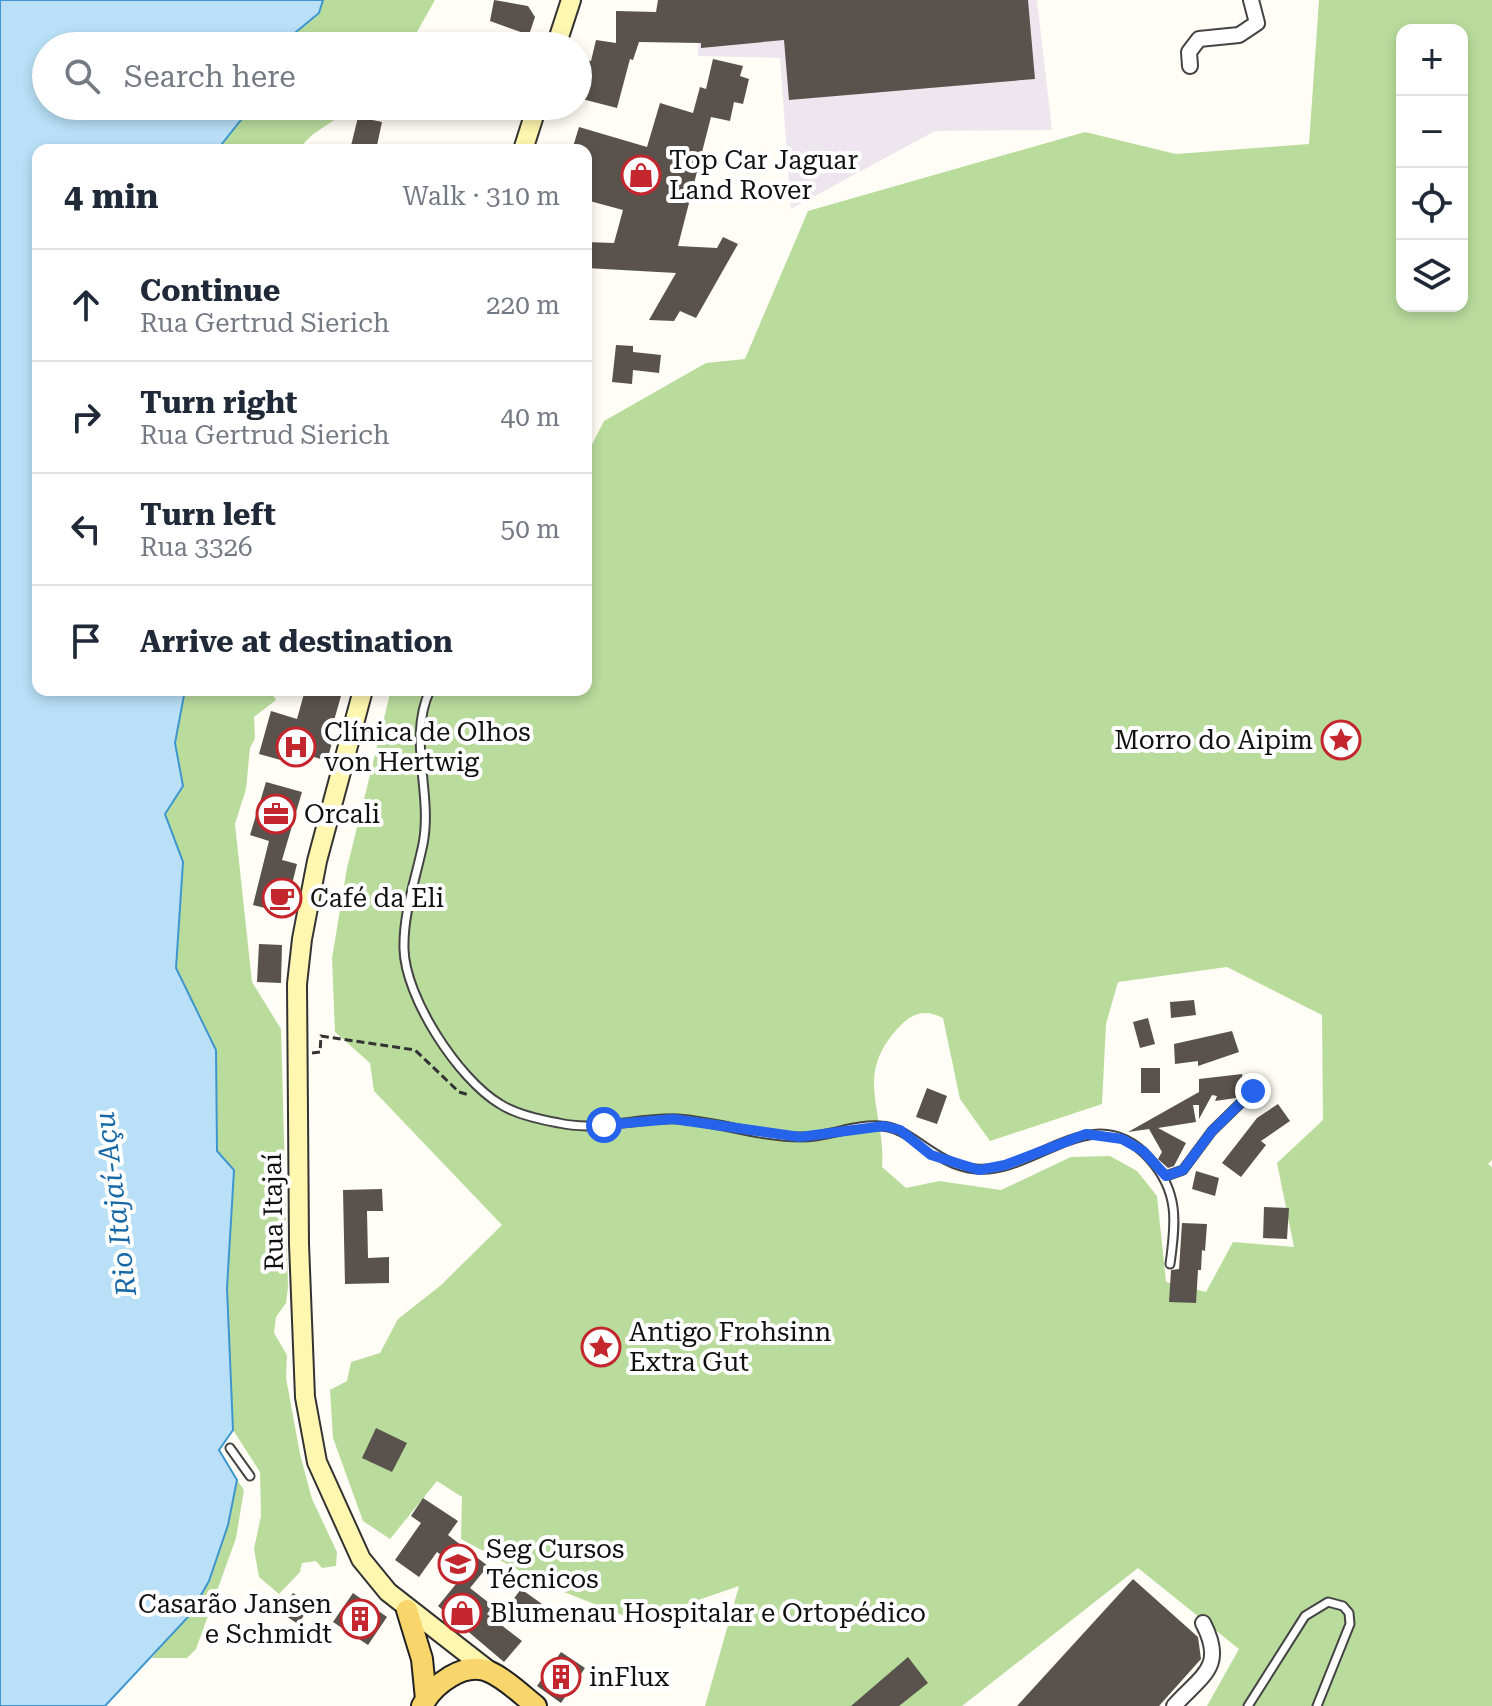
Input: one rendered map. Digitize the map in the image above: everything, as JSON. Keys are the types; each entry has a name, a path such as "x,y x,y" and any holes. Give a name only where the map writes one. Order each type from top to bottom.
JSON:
{"main road":[{"path":"561,32 571,0"},
{"path":"525,144 533,120"},
{"name":"Rua Itajaí","path":"361,696 317,861 297,984 303,1361 310,1435 326,1488 361,1559 374,1578 407,1610 488,1670"},
{"path":"407,1610 422,1659 424,1703"},
{"path":"424,1703 449,1677 466,1671 488,1670 536,1706"}],"street":[{"path":"1190,66 1189,52 1199,39 1239,35 1257,23 1251,0"},
{"path":"1174,1706 1211,1663 1214,1646 1203,1623"}],"lane":[{"path":"428,696 421,722 427,811 404,949 409,983 457,1062 500,1104 562,1124 673,1119 800,1137 884,1126 900,1130 931,1155 979,1170 1005,1165 1086,1134 1122,1139 1143,1151 1166,1176 1174,1213 1170,1264"},
{"path":"1166,1176 1183,1170 1212,1131 1253,1091"},
{"path":"230,1448 250,1476"},
{"path":"1248,1706 1305,1616 1328,1602 1343,1606 1349,1613 1350,1624 1317,1706"}],"path":[{"path":"311,1040 311,1054 320,1052 321,1036 415,1050 459,1092 500,1104"}],"shaded area":[{"path":"699,0 1037,0 1052,130 935,131 791,209 780,58 698,56"}],"green space":[{"path":"323,0 435,0 417,32 296,32 319,13"},
{"path":"1319,0 1492,0 1492,1160 1488,1164 1492,1167 1492,1706 1207,1706 1239,1649 1138,1568 962,1706 705,1706 739,1586 637,1621 544,1584 461,1539 462,1497 437,1481 390,1539 363,1521 333,1438 330,1390 347,1381 351,1362 380,1353 398,1319 440,1286 502,1225 374,1091 370,1063 335,1032 332,958 347,868 390,696 592,696 592,444 604,421 706,363 745,359 808,211 1085,132 1176,154 1309,144","holes":["1227,967 1322,1015 1323,1120 1277,1163 1294,1247 1233,1242 1206,1292 1166,1282 1157,1196 1137,1171 1110,1156 1071,1157 1001,1190 939,1181 906,1188 882,1167 874,1078 886,1044 900,1026 920,1013 943,1018 960,1099 990,1141 1102,1104 1106,1024 1118,982"]},
{"path":"241,120 333,120 304,144 222,144"},
{"path":"184,696 274,696 276,700 254,717 255,738 250,748 246,789 235,824 252,982 281,1029 288,1287 286,1303 276,1317 274,1333 287,1355 286,1378 312,1499 337,1552 336,1566 322,1568 316,1561 302,1563 300,1572 279,1594 259,1577 254,1549 261,1516 260,1472 233,1430 227,1288 234,1170 217,1151 216,1050 176,968 183,862 165,814 183,786 175,743"},
{"path":"237,1480 244,1490 236,1538 196,1649 187,1658 152,1658 181,1618 205,1574 224,1527"}],"water":[{"name":"Rio Itajaí-Açu","path":"0,0 323,0 319,13 296,32 32,32 32,120 241,120 222,144 32,144 32,696 184,696 175,743 183,786 165,814 183,862 176,968 216,1050 217,1151 234,1170 227,1288 233,1430 219,1450 237,1480 228,1525 209,1581 189,1616 105,1706 0,1706"}],"building":[{"path":"494,0 528,6 535,17 530,32 521,32 490,21"},
{"path":"658,0 1028,0 1035,79 789,100 784,40 701,48 701,43 639,42 633,60 630,59 617,108 592,102 592,57 596,40 616,43 616,11 656,12"},
{"path":"713,59 743,66 740,76 749,79 743,104 734,102 730,121 711,117 678,246 717,248 723,237 738,244 696,318 680,311 674,321 649,320 676,273 592,268 592,242 614,243 623,210 592,202 592,144 574,144 579,127 647,147 660,103 693,113 700,87 706,89"},
{"path":"357,120 382,122 377,144 351,144"},
{"path":"616,345 633,346 633,352 661,355 659,373 633,370 632,384 612,382"},
{"path":"303,696 341,696 329,738 333,739 327,761 298,752 295,764 259,754 271,711 297,719"},
{"path":"266,782 302,792 282,860 297,864 285,913 253,905 269,841 250,835"},
{"path":"259,944 282,945 281,983 257,982"},
{"path":"1194,1000 1196,1015 1171,1018 1170,1002"},
{"path":"1148,1018 1155,1044 1140,1048 1133,1022"},
{"path":"1232,1031 1239,1052 1198,1066 1198,1061 1175,1064 1174,1044"},
{"path":"1141,1068 1160,1068 1160,1093 1141,1093"},
{"path":"1242,1074 1244,1091 1236,1098 1215,1101 1217,1096 1212,1095 1199,1119 1199,1105 1193,1105 1196,1122 1158,1128 1186,1143 1174,1166 1168,1168 1158,1159 1162,1152 1149,1129 1128,1132 1199,1092 1199,1079"},
{"path":"927,1088 947,1096 937,1124 916,1117"},
{"path":"1278,1104 1290,1121 1261,1141 1266,1145 1241,1177 1222,1163 1257,1118"},
{"path":"1196,1171 1219,1178 1215,1196 1192,1189"},
{"path":"382,1189 383,1211 367,1211 368,1258 389,1257 389,1283 345,1284 343,1190"},
{"path":"1264,1207 1289,1208 1287,1239 1263,1238"},
{"path":"1182,1223 1207,1224 1205,1251 1202,1250 1201,1270 1198,1270 1196,1303 1169,1302 1171,1270 1179,1269"},
{"path":"376,1428 407,1443 392,1472 362,1458"},
{"path":"423,1498 458,1521 448,1535 488,1566 470,1588 493,1606 487,1614 522,1641 504,1662 438,1606 465,1573 437,1552 419,1577 395,1560 421,1523 411,1516"},
{"path":"1133,1579 1198,1637 1201,1659 1159,1706 1017,1706"},
{"path":"521,1589 549,1609 540,1622 512,1601"},
{"path":"293,1593 311,1605 298,1624 280,1612"},
{"name":"Casarão Jansen e Schmidt","path":"353,1593 387,1617 368,1645 333,1622"},
{"name":"inFlux","path":"561,1652 585,1668 561,1703 537,1686"},
{"path":"908,1657 928,1683 899,1706 851,1706"}],"place":[{"name":"Top Car Jaguar Land Rover","path":"641,175"},
{"name":"Morro do Aipim","path":"1341,740"},
{"name":"Clínica de Olhos von Hertwig","path":"296,747"},
{"name":"Orcali","path":"276,814"},
{"name":"Café da Eli","path":"282,898"},
{"name":"Antigo Frohsinn Extra Gut","path":"601,1347"},
{"name":"Seg Cursos Técnicos","path":"458,1564"},
{"name":"Blumenau Hospitalar e Ortopédico","path":"462,1613"},
{"name":"Casarão Jansen e Schmidt","path":"360,1619"},
{"name":"inFlux","path":"561,1677"}],"route":[{"path":"604,1125 673,1119 708,1121 771,1136 800,1137 827,1136 862,1127 884,1126 900,1130 931,1155 958,1166 979,1170 1005,1165 1086,1134 1122,1139 1143,1151 1166,1176 1183,1170 1212,1131 1253,1091"}]}
